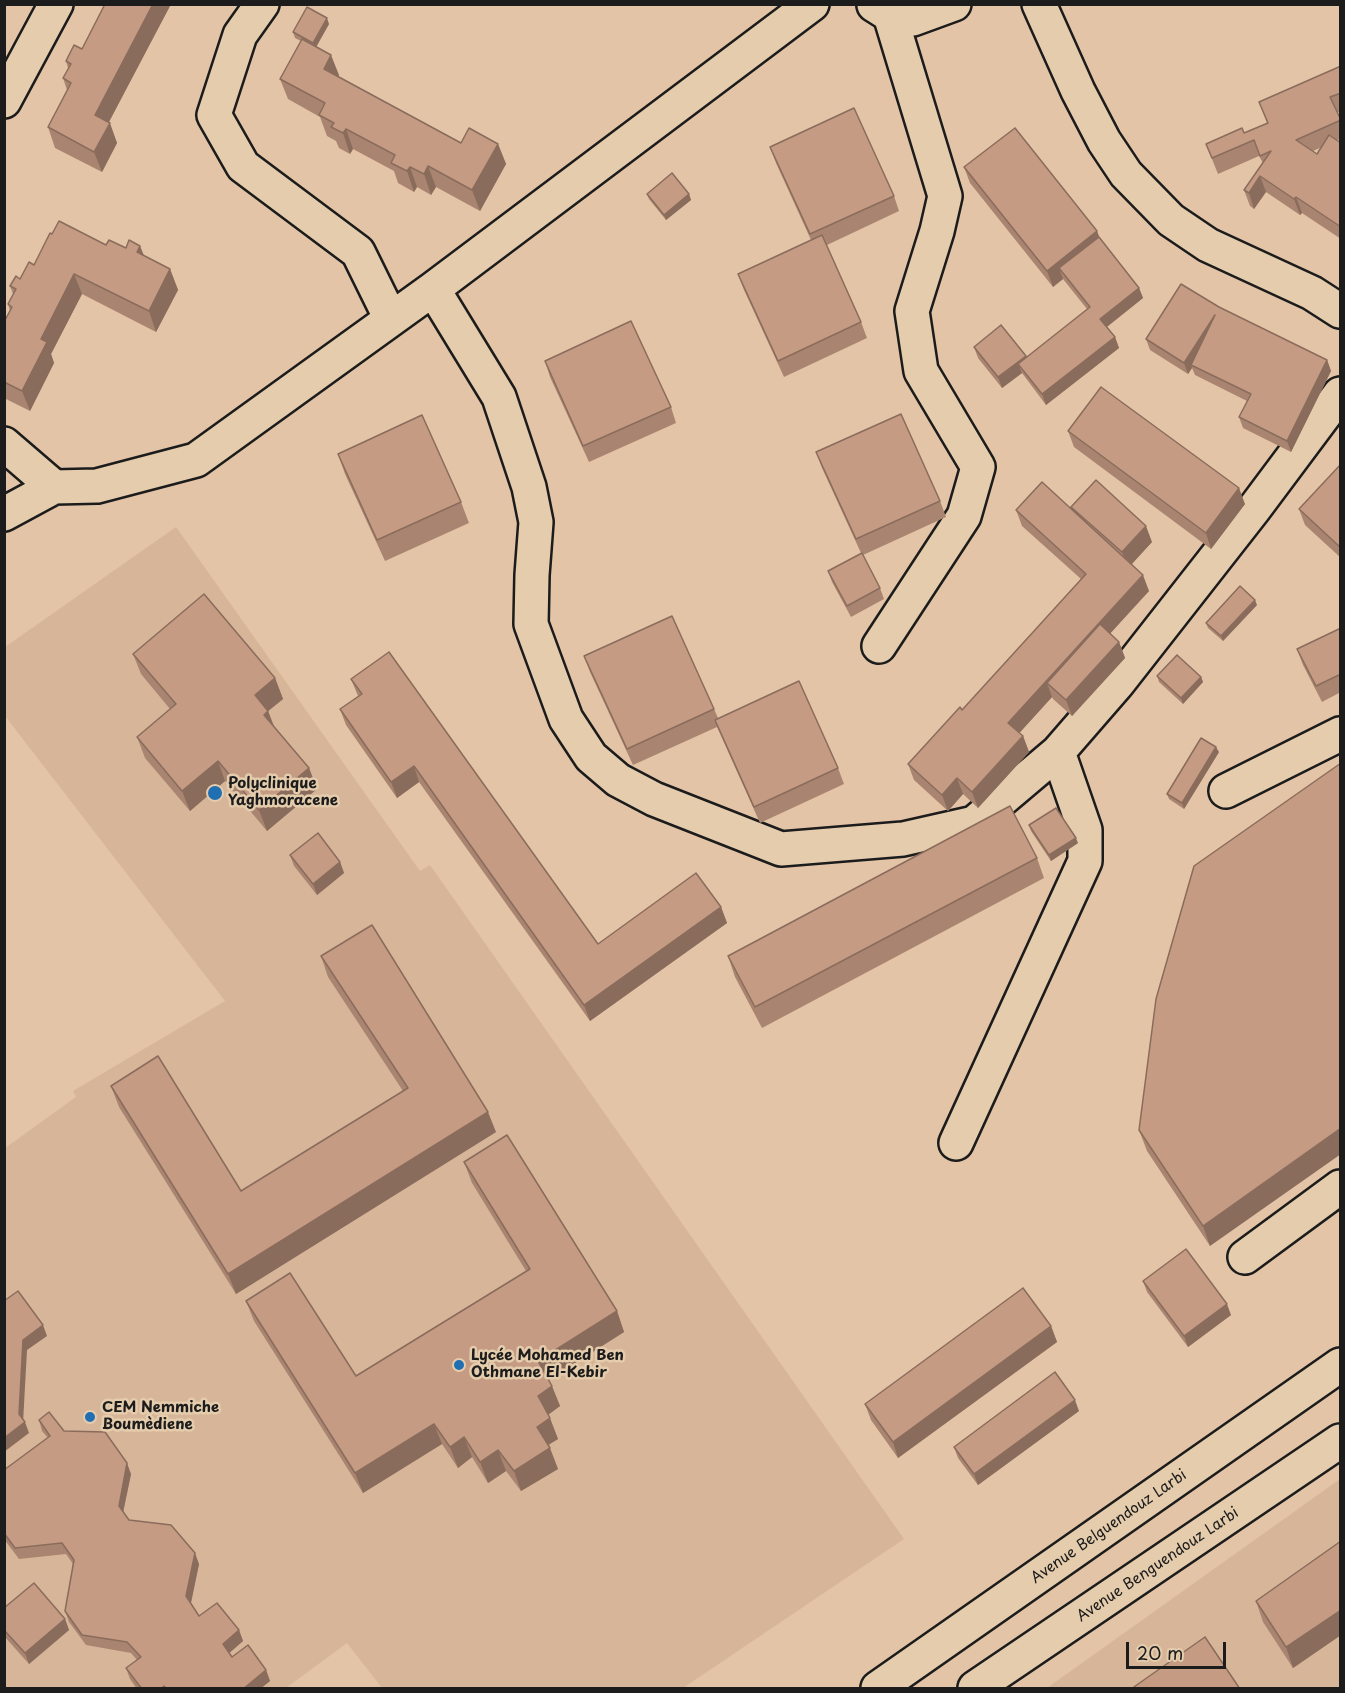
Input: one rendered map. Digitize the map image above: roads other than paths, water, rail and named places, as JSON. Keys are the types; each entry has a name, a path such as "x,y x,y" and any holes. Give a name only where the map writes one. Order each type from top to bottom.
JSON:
{"street":[{"path":"4,101 56,4"},
{"path":"262,4 240,36 214,115 243,166 358,252 391,319"},
{"path":"4,514 54,487 97,486 196,460 433,289 812,4"},
{"path":"882,10 913,19 954,4"},
{"path":"1039,4 1078,91 1104,141 1126,174 1171,220 1208,245 1312,293 1341,311"},
{"path":"879,646 964,516 978,468 921,371 912,311 937,231 945,196 882,10"},
{"path":"433,289 499,397 530,487 536,522 531,624 566,719 591,757 618,780 654,799 781,849 903,839 974,823 1058,753 1117,684 1341,394"},
{"path":"4,444 54,487"},
{"path":"1226,791 1341,734"},
{"path":"956,1143 1085,861 1085,830 1058,753"},
{"path":"1245,1257 1341,1187"},
{"name":"Avenue Belguendouz Larbi","path":"878,1689 1341,1365"},
{"name":"Avenue Benguendouz Larbi","path":"975,1689 1341,1440"}],"place":[{"name":"Polyclinique Yaghmoracene","path":"215,793"},
{"name":"Lycée Mohamed Ben Othmane El-Kebir","path":"459,1365"},
{"name":"CEM Nemmiche Boumèdiene","path":"90,1417"}]}
